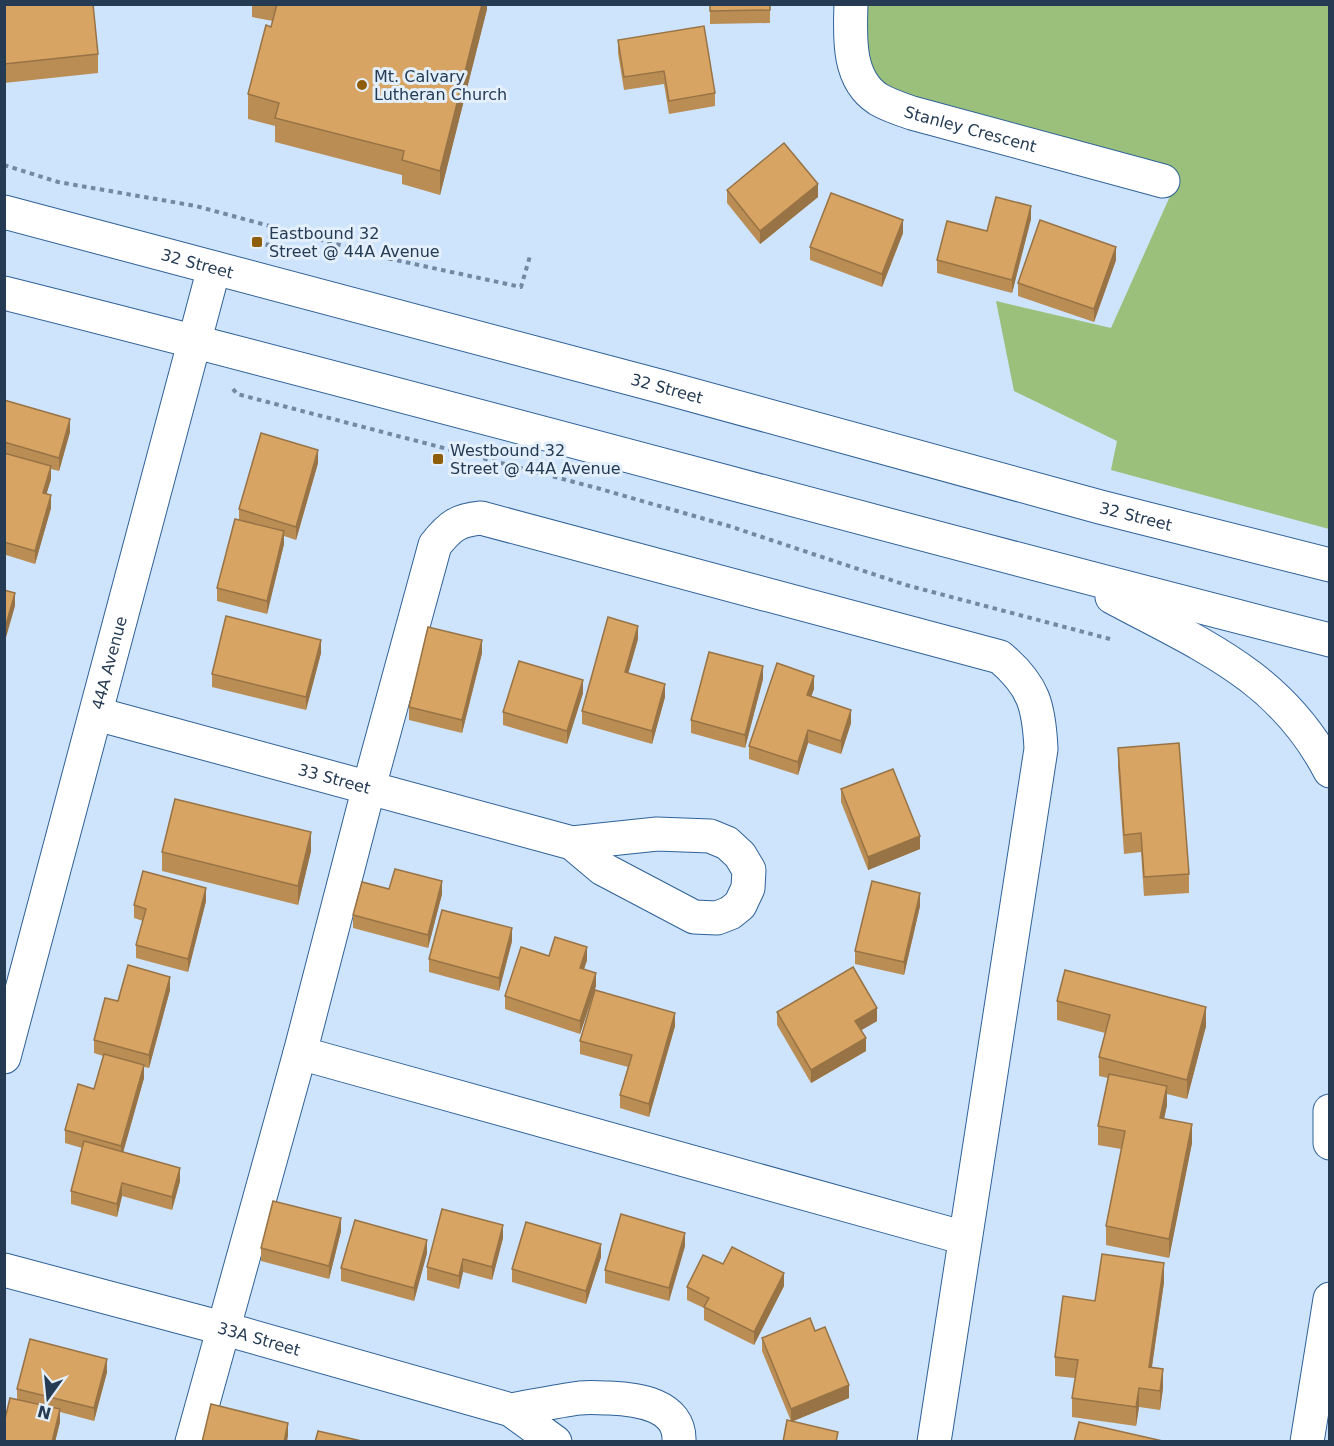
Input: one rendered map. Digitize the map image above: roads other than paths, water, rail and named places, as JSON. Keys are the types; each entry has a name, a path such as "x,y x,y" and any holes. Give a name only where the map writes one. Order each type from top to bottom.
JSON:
{"street":[{"name":"Stanley Crescent","path":"851,4 852,58 864,84 876,98 912,113 1162,181"},
{"name":"32 Street","path":"4,212 652,384 1123,513 1329,565"},
{"name":"44A Avenue","path":"4,1057 214,268"},
{"path":"4,293 1329,640"},
{"path":"192,1442 300,1053 435,545 447,530 463,520 482,518 1000,657 1014,669 1032,693 1040,720 1041,749 934,1442"},
{"path":"1068,573 1224,658 1258,681 1303,726 1329,771"},
{"name":"33 Street","path":"97,714 572,843 657,834 710,836 727,843 740,855 749,870 748,888 740,905 730,913 717,918 694,917 603,869 572,843"},
{"path":"300,1053 966,1238"},
{"path":"1329,1111 1329,1143"},
{"name":"33A Street","path":"4,1270 222,1328 511,1410 555,1442"},
{"path":"1307,1442 1329,1299"},
{"name":"33A Street","path":"511,1410 583,1397 634,1399 652,1404 667,1414 676,1424 679,1442"}],"place":[{"name":"Mt. Calvary Lutheran Church","path":"362,85"},
{"name":"Eastbound 32 Street @ 44A Avenue","path":"257,242"},
{"name":"Westbound 32 Street @ 44A Avenue","path":"438,459"}]}
